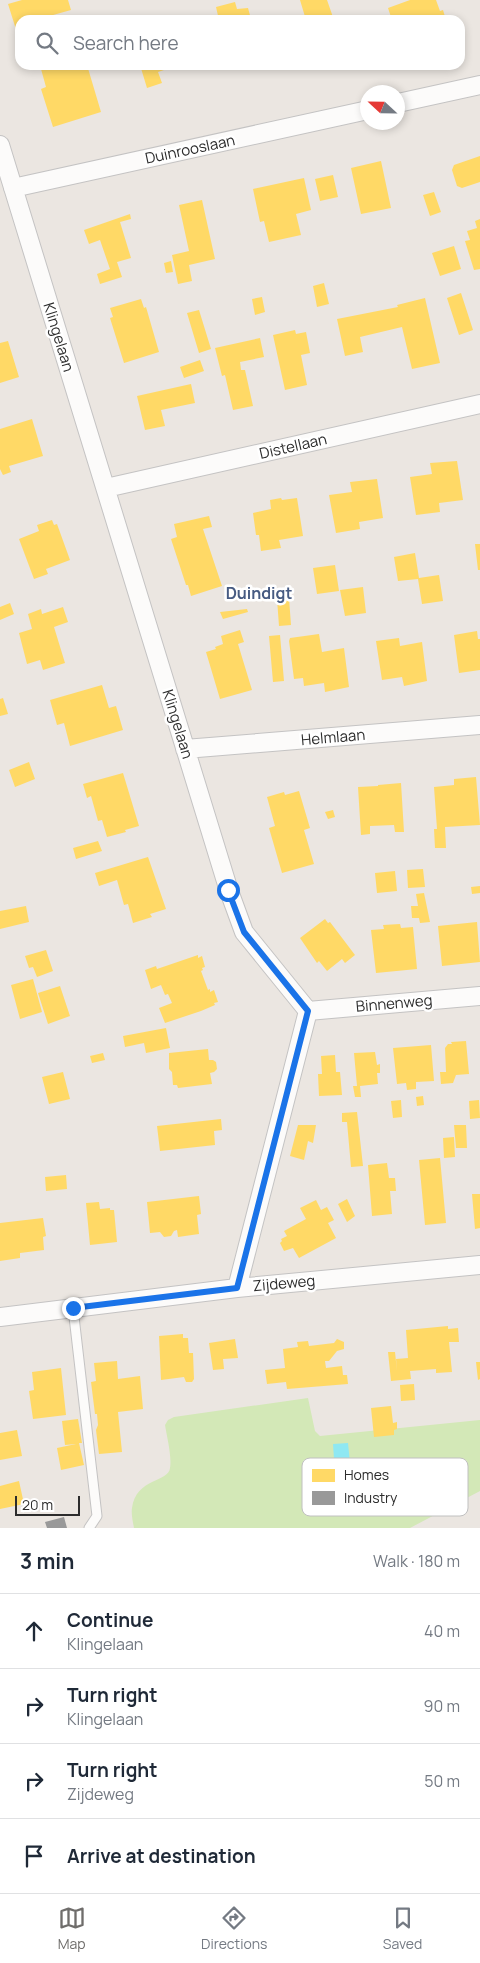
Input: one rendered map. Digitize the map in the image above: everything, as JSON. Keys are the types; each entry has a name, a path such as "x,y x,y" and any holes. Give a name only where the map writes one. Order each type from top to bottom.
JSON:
{"street":[{"path":"405,101 480,85"},
{"name":"Duinrooslaan","path":"13,188 360,112"},
{"name":"Klingelaan","path":"0,145 228,890 244,932 308,1011"},
{"name":"Distellaan","path":"106,488 480,404"},
{"name":"Helmlaan","path":"185,749 480,725"},
{"name":"Binnenweg","path":"308,1011 480,996"},
{"path":"237,1288 308,1011"},
{"name":"Zijdeweg","path":"0,1317 237,1288 480,1265"}],"lane":[{"path":"73,1308 97,1516 89,1528"}],"green space":[{"path":"308,1398 315,1431 320,1436 480,1420 480,1491 468,1497 468,1458 302,1458 302,1516 433,1516 410,1528 134,1528 132,1510 139,1491 164,1476 170,1468 170,1453 165,1425 168,1420 174,1417"}],"water":[{"path":"348,1443 350,1458 334,1458 333,1444"}],"building: Homes":[{"path":"22,0 68,0 71,10 53,15 15,15 15,26 8,4"},
{"path":"300,0 327,0 332,15 304,15"},
{"path":"410,0 436,0 440,11 443,10 444,15 390,15 388,8"},
{"path":"235,2 237,9 248,8 250,15 218,15 216,7"},
{"path":"41,70 88,70 101,112 53,127 41,89 46,87"},
{"path":"142,70 164,70 158,72 162,83 147,88"},
{"path":"480,156 480,182 462,188 457,186 452,170 454,165"},
{"path":"381,161 391,208 361,214 351,168"},
{"path":"333,175 338,197 320,201 315,179"},
{"path":"304,178 311,210 296,214 301,235 269,242 264,221 260,222 253,189"},
{"path":"434,192 441,212 430,216 423,195"},
{"path":"202,200 215,259 189,265 192,281 178,284 172,255 189,251 179,205"},
{"path":"130,214 131,219 120,222 131,258 117,262 122,277 100,284 97,274 110,269 100,240 89,244 84,230"},
{"path":"480,219 480,269 474,270 465,241 470,240 467,231 477,228 475,221"},
{"path":"454,246 461,269 440,276 432,253"},
{"path":"171,261 173,272 166,273 164,263"},
{"path":"324,283 329,304 317,307 313,286"},
{"path":"461,293 473,330 459,335 447,298"},
{"path":"262,297 265,312 255,315 252,299"},
{"path":"425,298 440,363 412,369 402,327 360,337 363,352 345,356 337,319 398,307 397,305"},
{"path":"141,299 144,308 146,307 159,352 124,363 110,318 113,317 110,308"},
{"path":"199,310 211,349 199,353 187,313"},
{"path":"295,330 296,334 306,332 310,353 301,355 307,385 285,390 273,335"},
{"path":"260,338 264,357 240,362 241,370 245,370 253,406 233,410 225,375 222,376 215,348"},
{"path":"8,341 19,377 0,383 0,343"},
{"path":"200,360 204,371 184,378 180,367"},
{"path":"191,384 195,403 161,410 165,426 145,430 137,396"},
{"path":"32,419 43,456 9,466 11,472 3,475 0,469 0,429"},
{"path":"457,461 463,500 439,503 440,512 416,515 410,477 432,474 430,463"},
{"path":"377,479 383,518 359,522 360,529 336,533 329,495 352,492 350,482"},
{"path":"281,498 282,500 297,498 303,536 279,540 281,548 261,551 259,535 256,535 253,513 271,509 270,500"},
{"path":"209,516 212,527 203,529 222,586 191,596 171,539 177,537 174,524"},
{"path":"52,520 54,525 57,524 70,560 46,569 48,574 34,579 19,539 39,531 37,525"},
{"path":"475,544 480,544 480,570 478,570"},
{"path":"415,553 419,578 439,575 443,601 422,604 418,579 398,581 394,557"},
{"path":"335,565 339,591 317,594 313,568"},
{"path":"363,587 366,613 345,616 340,590"},
{"path":"289,598 291,625 279,626 277,599"},
{"path":"10,603 14,614 0,620 0,607"},
{"path":"63,607 68,622 54,627 65,663 43,670 40,660 27,664 19,633 32,629 28,614 41,609 42,614"},
{"path":"247,609 248,612 223,619 220,612"},
{"path":"240,630 244,642 238,644 252,690 220,699 206,652 216,649 215,647 223,644 221,636"},
{"path":"477,631 478,639 480,639 480,670 459,673 454,635"},
{"path":"319,634 322,652 344,648 349,687 325,692 324,683 304,686 303,678 294,679 290,638"},
{"path":"280,635 284,681 273,682 269,636"},
{"path":"399,638 400,646 422,642 427,681 404,686 402,677 382,680 376,641"},
{"path":"102,685 109,708 116,706 123,730 70,746 64,723 57,725 50,700"},
{"path":"3,698 8,714 0,716 0,699"},
{"path":"29,762 35,779 15,787 9,770"},
{"path":"123,773 139,826 107,837 102,820 98,821 91,796 87,798 83,784"},
{"path":"476,777 480,825 445,827 446,848 435,848 434,829 437,829 434,787 454,785 454,779"},
{"path":"401,783 404,832 395,832 394,825 370,826 370,834 361,835 358,787"},
{"path":"299,791 310,828 304,830 314,864 282,873 269,828 275,826 267,797 284,792 285,795"},
{"path":"333,810 335,817 328,819 325,812"},
{"path":"98,841 102,851 76,859 73,848"},
{"path":"148,857 166,909 150,914 152,917 133,923 128,904 124,905 117,880 99,886 95,873"},
{"path":"423,869 425,887 408,888 407,870"},
{"path":"395,871 397,891 377,893 375,873"},
{"path":"480,886 480,893 472,894 471,887"},
{"path":"424,893 430,922 420,923 419,918 412,918 411,906 418,906 416,894"},
{"path":"26,906 29,922 0,929 0,911"},
{"path":"325,919 328,923 330,922 355,955 345,963 342,959 327,971 319,961 317,963 300,938"},
{"path":"477,922 480,962 442,966 438,926"},
{"path":"400,924 401,928 413,927 417,969 376,973 371,930 384,929 383,925"},
{"path":"46,950 53,971 37,977 33,967 29,968 25,956"},
{"path":"198,955 198,958 202,956 205,967 201,971 208,990 210,989 210,992 214,990 218,1002 201,1011 165,1023 159,1008 172,1003 168,994 165,995 161,985 151,989 145,970 156,966 157,969"},
{"path":"33,979 42,1012 20,1019 11,985"},
{"path":"60,986 70,1016 48,1024 38,993"},
{"path":"166,1028 170,1048 146,1053 144,1043 125,1047 123,1036"},
{"path":"466,1041 469,1074 456,1075 453,1083 441,1084 440,1072 446,1072 445,1048 448,1044 452,1044 451,1042"},
{"path":"431,1045 434,1081 416,1082 416,1089 407,1090 406,1083 397,1084 393,1048"},
{"path":"208,1049 209,1060 216,1062 217,1069 210,1073 212,1084 178,1088 177,1085 173,1085 172,1072 169,1069 169,1053"},
{"path":"375,1052 377,1065 380,1064 380,1073 377,1073 378,1084 360,1086 361,1097 355,1097 353,1086 357,1086 354,1053"},
{"path":"103,1053 105,1060 92,1063 90,1056"},
{"path":"335,1055 336,1072 340,1072 342,1095 319,1096 318,1074 322,1074 321,1056"},
{"path":"63,1072 70,1099 49,1104 42,1077"},
{"path":"423,1096 424,1105 417,1106 416,1097"},
{"path":"401,1100 402,1117 393,1118 391,1101"},
{"path":"479,1100 480,1118 470,1119 469,1101"},
{"path":"357,1112 363,1166 351,1167 347,1122 342,1122 342,1113"},
{"path":"221,1119 222,1130 214,1131 215,1145 160,1151 157,1126"},
{"path":"298,1125 316,1125 313,1143 308,1141 304,1160 290,1156"},
{"path":"454,1125 466,1125 467,1148 456,1148"},
{"path":"454,1137 455,1157 444,1158 443,1138"},
{"path":"440,1158 446,1223 425,1225 419,1160"},
{"path":"387,1163 389,1178 395,1178 396,1191 390,1191 392,1214 372,1216 368,1165"},
{"path":"66,1175 67,1189 46,1191 45,1177"},
{"path":"472,1194 480,1194 480,1228 475,1229"},
{"path":"199,1196 201,1214 197,1215 199,1234 178,1237 177,1230 171,1236 164,1237 160,1232 150,1233 147,1202"},
{"path":"347,1199 355,1216 347,1222 338,1204"},
{"path":"316,1200 321,1210 327,1207 334,1220 328,1223 336,1238 299,1258 293,1248 284,1251 280,1243 281,1239 287,1236 284,1231 306,1219 300,1208"},
{"path":"99,1202 100,1209 110,1208 110,1210 114,1210 117,1242 90,1245 86,1203"},
{"path":"43,1218 46,1236 43,1237 44,1250 20,1253 20,1258 0,1261 0,1223"},
{"path":"448,1326 448,1329 458,1328 459,1342 449,1342 452,1372 436,1373 436,1369 410,1371 411,1379 391,1381 388,1352 395,1352 397,1371 396,1359 408,1358 406,1330"},
{"path":"183,1334 183,1338 188,1338 189,1353 193,1353 194,1379 192,1382 186,1382 184,1377 161,1380 159,1336"},
{"path":"235,1339 238,1358 223,1359 224,1369 213,1370 209,1343"},
{"path":"337,1339 344,1342 344,1349 337,1351 329,1361 325,1361 326,1368 342,1366 343,1375 347,1375 348,1384 287,1389 286,1382 267,1384 265,1370 285,1368 283,1349 298,1347 297,1342 308,1341 309,1346 334,1343"},
{"path":"117,1361 118,1379 140,1376 143,1409 118,1412 122,1452 99,1454 96,1430 98,1425 97,1414 95,1414 91,1382 96,1381 94,1363"},
{"path":"476,1362 480,1362 480,1379 478,1380"},
{"path":"61,1368 66,1415 33,1419 29,1391 34,1390 32,1372"},
{"path":"414,1384 415,1400 401,1401 400,1385"},
{"path":"391,1406 393,1423 397,1422 397,1429 394,1430 394,1435 374,1437 371,1408"},
{"path":"78,1419 82,1443 79,1443 84,1465 61,1470 57,1448 76,1444 65,1445 62,1421"},
{"path":"17,1430 22,1456 0,1460 0,1433"},
{"path":"19,1481 24,1504 0,1509 0,1486"}],"building: Industry":[{"path":"64,1517 67,1528 47,1528 45,1522"}],"district":[{"name":"Duindigt","path":"259,593"}],"route":[{"path":"73,1308 237,1288 308,1011 244,932 228,890"}]}
